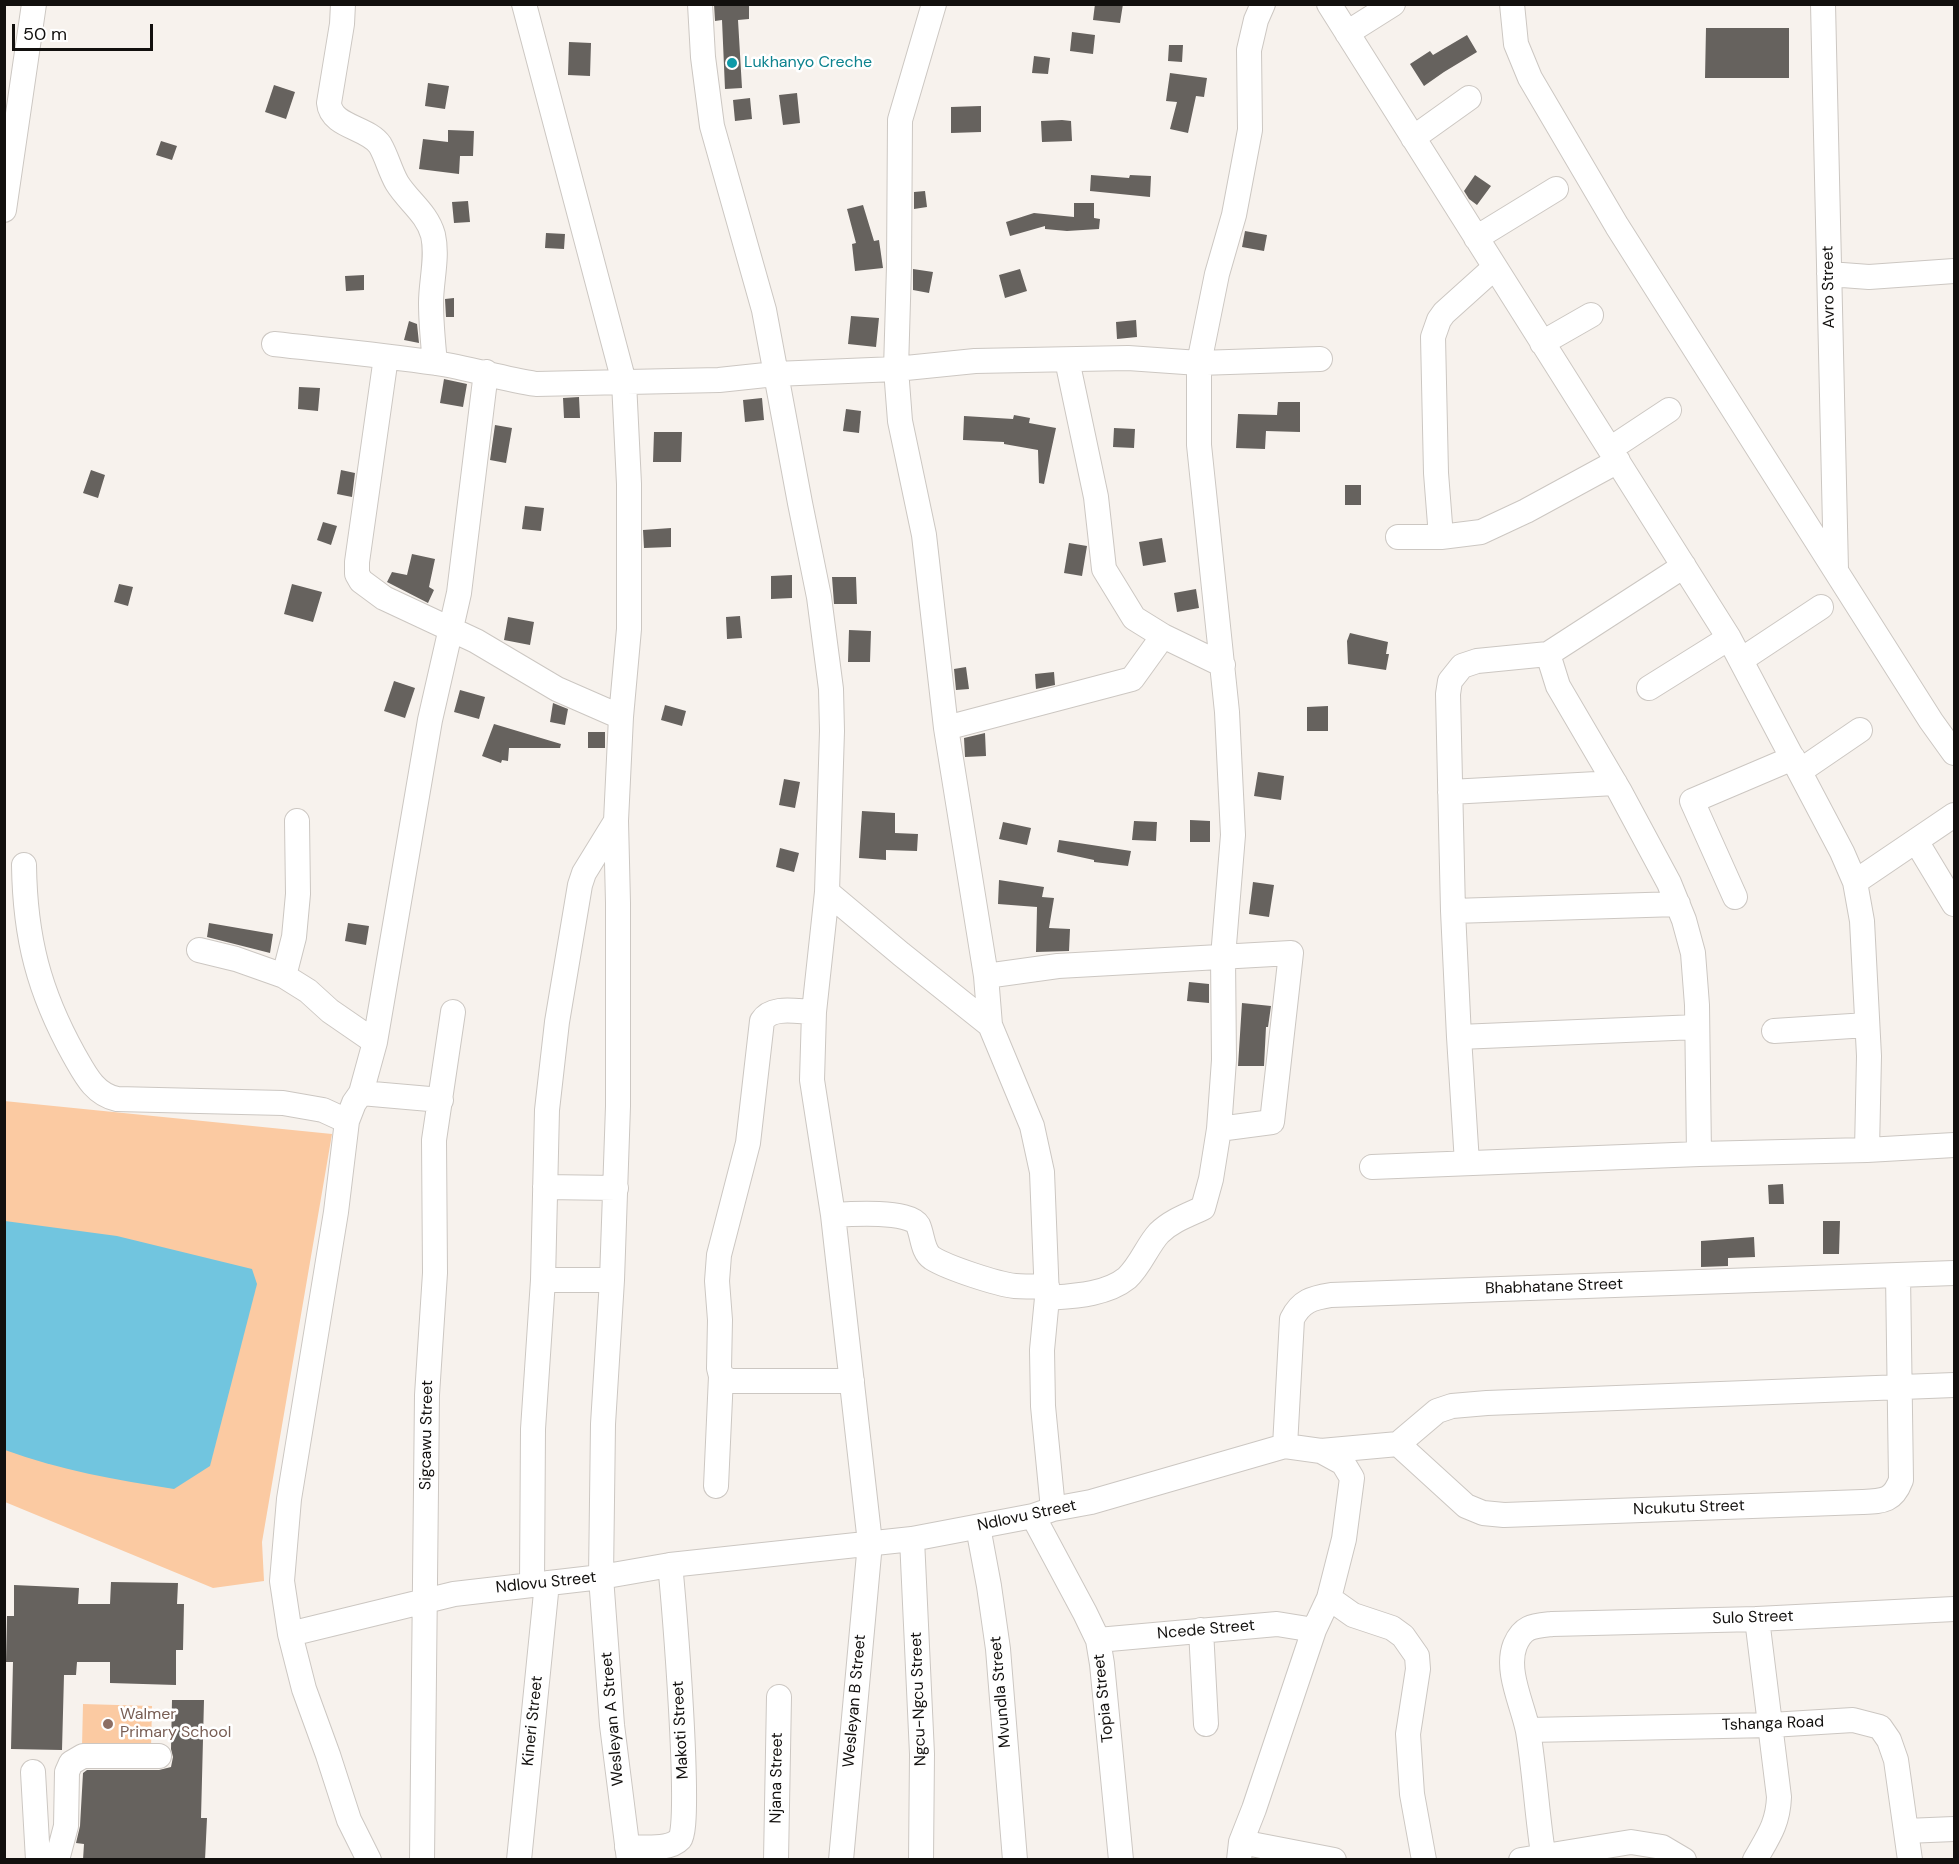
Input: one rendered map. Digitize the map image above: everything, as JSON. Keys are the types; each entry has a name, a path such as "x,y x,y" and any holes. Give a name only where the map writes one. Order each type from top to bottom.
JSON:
{"street":[{"path":"4,210 34,4"},
{"path":"343,4 342,24 329,103 330,111 339,119 378,142 397,183 430,226 435,250 431,302 435,363"},
{"name":"Wesleyan A Street","path":"524,4 624,382 628,484 629,628 621,717 616,821 618,974 615,1188 603,1424 601,1577 612,1725 628,1853"},
{"name":"Wesleyan B Street","path":"700,4 703,57 712,126 764,310 819,597 831,689 832,731 827,892 814,1012 812,1080 833,1215 870,1543 841,1860"},
{"path":"934,4 900,120 896,369 900,422 924,535 946,728 986,976 990,1025 1032,1126 1042,1172 1047,1292 1042,1350 1043,1512"},
{"path":"833,1215 906,1217 918,1225 930,1256 943,1264 1014,1286 1081,1295 1109,1288 1126,1278 1143,1259 1158,1234 1170,1224 1203,1208 1211,1179 1219,1129 1224,1059 1223,957 1233,835 1223,665 1199,445 1199,363 1215,285 1234,215 1250,130 1249,50 1256,20 1263,4"},
{"path":"1329,4 1729,638 1842,852 1855,882 1862,921 1869,1056 1867,1150"},
{"path":"1347,33 1393,4"},
{"path":"1512,4 1516,44 1530,78 1617,226 1931,721 1954,753"},
{"name":"Avro Street","path":"1822,4 1836,569"},
{"path":"1413,138 1469,98"},
{"path":"1476,238 1556,189"},
{"path":"1441,537 1436,473 1433,337 1444,313 1494,268"},
{"path":"1829,274 1869,277 1954,272"},
{"path":"1542,343 1591,315"},
{"path":"274,344 435,363 536,384 719,380 775,374 896,369 975,361 1128,358 1199,363 1320,359"},
{"path":"386,357 370,459 357,574 369,588 384,598 476,641 557,689 621,717"},
{"path":"1067,360 1096,497 1104,569 1134,618 1164,636 1223,665"},
{"path":"369,1860 349,1820 304,1689 290,1634 282,1581 289,1498 336,1212 347,1121 354,1103 362,1093 375,1042 430,720 459,593 486,372"},
{"path":"1398,537 1441,537 1481,532 1526,511 1614,455 1669,410"},
{"path":"1467,1163 1454,911 1448,694 1450,681 1462,666 1477,662 1548,654 1684,566"},
{"path":"1741,660 1821,607"},
{"path":"946,728 1132,679 1164,636"},
{"path":"1649,688 1729,638"},
{"path":"1548,654 1558,686 1615,783 1669,883 1684,920 1693,954 1697,1027 1699,1154"},
{"path":"1735,897 1692,801 1796,764 1860,730"},
{"path":"1450,792 1615,783"},
{"path":"1855,882 1954,815"},
{"path":"284,976 294,937 298,894 297,821"},
{"name":"Kineri Street","path":"519,1860 539,1583 533,1430 543,1280 547,1110 557,1022 580,885 584,873 616,821"},
{"path":"1916,841 1954,904"},
{"path":"24,866 25,902 47,1002 89,1081 100,1092 107,1097 117,1099 283,1103 323,1110 347,1121"},
{"path":"827,892 990,1025"},
{"path":"1454,911 1678,904"},
{"path":"199,950 236,958 284,976 308,991 330,1011 375,1042"},
{"path":"986,976 1058,966 1291,953 1272,1122 1219,1129"},
{"path":"716,1486 721,1376 717,1281 719,1256 748,1143 762,1021 766,1014 774,1011 814,1012"},
{"name":"Sigcawu Street","path":"422,1860 427,1395 435,1273 434,1140 453,1012"},
{"path":"1774,1031 1867,1025"},
{"path":"1459,1037 1697,1027"},
{"path":"362,1093 441,1100"},
{"path":"1372,1167 1954,1145"},
{"path":"545,1187 615,1188"},
{"name":"Bhabhatane Street","path":"1285,1446 1292,1318 1298,1307 1308,1299 1331,1294 1954,1273"},
{"name":"Ncukutu Street","path":"1398,1444 1466,1506 1483,1513 1504,1515 1875,1502 1889,1498 1897,1491 1901,1480 1898,1275"},
{"path":"543,1280 612,1280"},
{"path":"721,1376 730,1381 852,1381"},
{"path":"1321,1451 1398,1444 1437,1411 1452,1406 1486,1402 1954,1385"},
{"name":"Ndlovu Street","path":"290,1634 454,1594 601,1577 670,1565 912,1539 1091,1502 1285,1446 1321,1451 1343,1463 1352,1478 1344,1539 1329,1598 1314,1630 1240,1851"},
{"name":"Topia Street","path":"1043,1512 1098,1640 1121,1860"},
{"name":"Mvundla Street","path":"978,1527 998,1649 1015,1860"},
{"name":"Ngcu-Ngcu Street","path":"912,1539 922,1754 921,1860"},
{"name":"Makoti Street","path":"628,1853 667,1846 678,1841 683,1834 685,1815 683,1756 675,1607 670,1565"},
{"path":"1329,1598 1353,1615 1392,1628 1403,1636 1417,1656 1418,1669 1408,1734 1412,1794 1425,1860"},
{"name":"Sulo Street","path":"1528,1730 1513,1671 1514,1648 1520,1635 1530,1627 1552,1624 1757,1619 1954,1609"},
{"path":"1755,1860 1775,1826 1779,1812 1771,1725 1757,1619"},
{"name":"Ncede Street","path":"1098,1640 1277,1624 1314,1630"},
{"path":"1201,1630 1206,1724"},
{"name":"Njana Street","path":"776,1860 778,1697"},
{"name":"Tshanga Road","path":"1528,1730 1771,1725 1853,1720 1880,1727 1889,1740 1896,1760 1910,1860"},
{"path":"1528,1730 1536,1859 1631,1842 1662,1847 1684,1860"},
{"path":"57,1860 66,1826 67,1772 71,1763 83,1756 159,1756"},
{"path":"33,1772 38,1860"},
{"path":"1906,1831 1954,1829"},
{"path":"1240,1851 1334,1860"}],"shaded area":[{"path":"4,1101 332,1134 262,1542 264,1581 213,1588 5,1502"},
{"path":"83,1704 152,1706 151,1749 82,1747"}],"water":[{"path":"5,1221 117,1236 252,1269 257,1284 210,1466 174,1489 67,1469 5,1450"}],"building":[{"path":"714,4 749,4 749,19 738,20 742,88 725,89 722,20 715,21"},
{"path":"1095,4 1123,4 1120,23 1093,20"},
{"path":"1706,28 1789,28 1789,78 1705,78"},
{"path":"1072,32 1095,35 1093,54 1070,51"},
{"path":"1467,35 1477,52 1424,86 1410,64 1430,51 1433,55"},
{"path":"569,42 591,43 590,76 568,75"},
{"path":"1169,45 1183,45 1182,62 1168,61"},
{"path":"1034,56 1050,58 1048,74 1032,73"},
{"path":"1170,73 1207,78 1204,97 1196,96 1188,133 1170,129 1177,102 1166,101"},
{"path":"428,83 449,86 445,109 425,106"},
{"path":"274,85 295,92 286,119 265,112"},
{"path":"797,93 800,123 783,125 779,95"},
{"path":"750,98 752,119 735,121 733,100"},
{"path":"981,106 981,132 951,133 951,107"},
{"path":"1041,121 1071,121 1072,141 1042,142"},
{"path":"448,130 474,131 473,156 460,156 459,174 419,169 423,139 448,142"},
{"path":"161,141 177,146 172,160 156,155"},
{"path":"1091,175 1129,178 1130,175 1151,176 1150,197 1090,191"},
{"path":"1475,175 1491,186 1477,205 1464,191"},
{"path":"925,191 927,207 914,209 914,192"},
{"path":"468,201 470,222 454,223 452,202"},
{"path":"1074,203 1094,203 1094,218 1100,219 1099,229 1067,231 1045,229 1045,226 1010,236 1006,222 1034,213 1074,217"},
{"path":"863,205 874,241 879,240 883,268 855,271 852,244 856,243 847,209"},
{"path":"1245,231 1267,235 1264,251 1242,247"},
{"path":"546,233 565,234 564,249 545,248"},
{"path":"913,269 933,272 929,293 913,290"},
{"path":"1020,269 1027,291 1005,298 999,275"},
{"path":"364,275 364,290 346,291 345,276"},
{"path":"454,298 454,317 446,317 445,299"},
{"path":"851,316 879,318 876,347 848,344"},
{"path":"1136,320 1137,337 1117,339 1116,322"},
{"path":"409,321 417,324 419,343 404,340"},
{"path":"444,379 467,384 463,407 440,403"},
{"path":"299,387 320,388 318,411 298,409"},
{"path":"579,397 580,418 564,418 563,398"},
{"path":"762,398 764,420 745,422 743,400"},
{"path":"1278,402 1300,402 1300,432 1266,431 1265,449 1236,448 1238,414 1277,415"},
{"path":"846,409 861,411 859,433 843,431"},
{"path":"1014,415 1030,418 1029,423 1056,428 1044,484 1039,483 1038,450 1004,444 1004,442 963,440 964,416 1013,419"},
{"path":"495,425 512,428 506,463 490,460"},
{"path":"1114,428 1135,429 1134,448 1113,447"},
{"path":"654,432 682,432 681,462 653,462"},
{"path":"91,470 105,475 98,498 83,493"},
{"path":"341,470 355,473 352,497 337,494"},
{"path":"1345,485 1361,485 1361,505 1345,505"},
{"path":"525,506 544,508 541,531 522,529"},
{"path":"323,522 337,526 331,545 317,540"},
{"path":"671,528 671,547 644,548 643,530"},
{"path":"1162,538 1166,562 1143,566 1139,542"},
{"path":"1069,543 1087,546 1082,576 1064,573"},
{"path":"412,554 435,559 429,587 434,590 428,603 387,582 392,572 407,575"},
{"path":"792,575 792,598 771,599 771,576"},
{"path":"832,577 856,577 857,604 834,604"},
{"path":"119,584 133,587 128,606 114,602"},
{"path":"292,584 322,592 313,622 284,614"},
{"path":"1196,589 1199,608 1177,612 1174,593"},
{"path":"740,616 742,638 727,639 726,617"},
{"path":"508,617 534,622 530,645 504,640"},
{"path":"849,630 871,631 870,662 848,662"},
{"path":"1350,633 1388,642 1386,654 1389,654 1386,670 1348,664 1347,641"},
{"path":"966,667 969,689 956,690 954,669"},
{"path":"1054,672 1055,685 1036,689 1035,674"},
{"path":"394,681 415,688 405,718 384,711"},
{"path":"460,690 485,697 479,719 454,712"},
{"path":"553,703 568,709 565,725 550,722"},
{"path":"665,705 686,711 682,726 661,720"},
{"path":"1328,706 1328,731 1307,731 1307,707"},
{"path":"494,724 561,744 560,748 509,748 508,761 502,760 501,763 482,756"},
{"path":"588,732 605,732 605,748 588,748"},
{"path":"985,733 986,756 965,757 964,738"},
{"path":"1258,772 1284,776 1281,800 1254,796"},
{"path":"784,779 800,782 795,808 779,805"},
{"path":"862,811 895,813 895,833 918,834 917,851 886,850 886,860 859,858"},
{"path":"1190,820 1210,821 1210,842 1190,842"},
{"path":"1134,821 1157,822 1156,841 1132,840"},
{"path":"1003,822 1031,828 1027,845 999,839"},
{"path":"1059,840 1131,851 1128,866 1094,862 1094,860 1057,852"},
{"path":"780,848 799,853 794,872 776,867"},
{"path":"999,880 1044,887 1042,897 1054,898 1049,928 1070,929 1069,951 1036,952 1037,907 998,904"},
{"path":"1253,882 1274,885 1269,917 1249,914"},
{"path":"209,923 273,934 270,953 207,937"},
{"path":"348,923 369,926 366,945 345,941"},
{"path":"1189,982 1209,984 1209,1003 1187,1001"},
{"path":"1242,1003 1271,1006 1268,1027 1266,1027 1264,1066 1238,1066"},
{"path":"1783,1184 1784,1204 1769,1204 1768,1185"},
{"path":"1823,1221 1840,1221 1839,1254 1823,1254"},
{"path":"1754,1237 1755,1257 1728,1258 1728,1266 1701,1267 1701,1241"},
{"path":"111,1582 178,1583 177,1604 184,1604 183,1650 176,1650 176,1685 110,1683 110,1662 77,1662 76,1675 64,1675 62,1750 11,1749 13,1662 6,1662 7,1616 14,1616 14,1585 79,1588 78,1604 110,1604"},
{"path":"172,1700 204,1700 201,1818 207,1818 205,1860 83,1860 84,1844 76,1843 80,1826 83,1773 87,1770 159,1770 171,1767 173,1757 171,1749"}],"place":[{"name":"Lukhanyo Creche","path":"732,63"},
{"name":"Walmer Primary School","path":"108,1724"}]}
